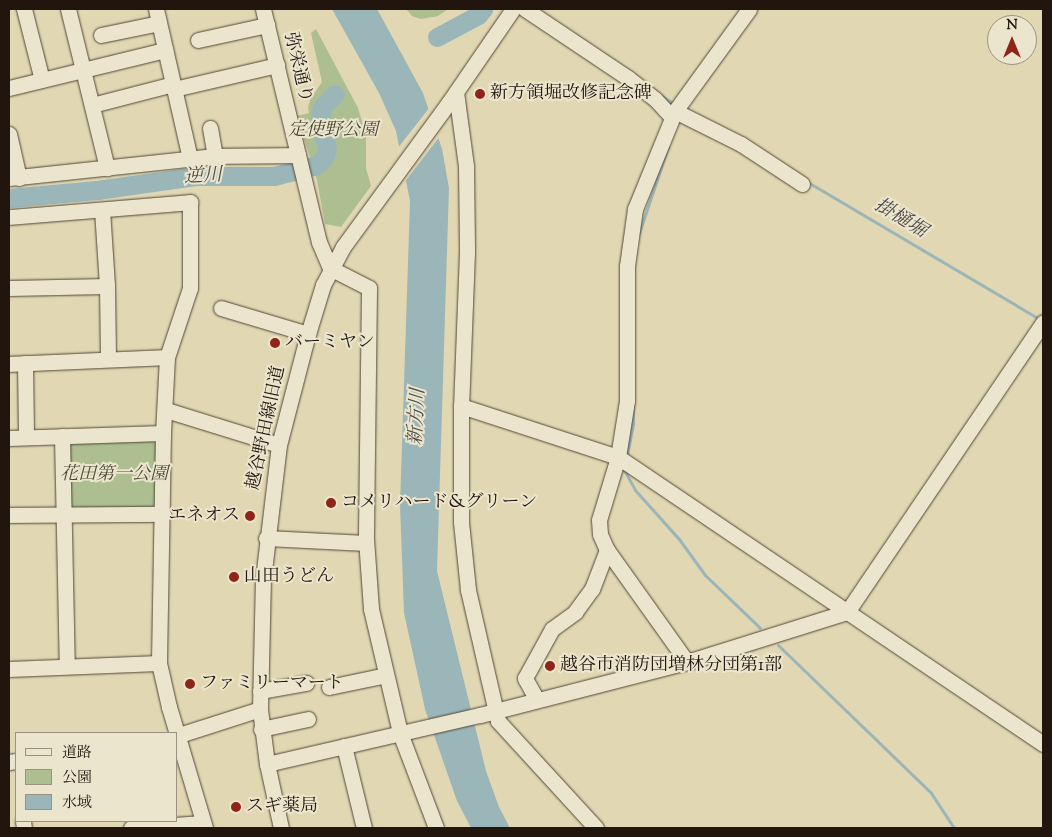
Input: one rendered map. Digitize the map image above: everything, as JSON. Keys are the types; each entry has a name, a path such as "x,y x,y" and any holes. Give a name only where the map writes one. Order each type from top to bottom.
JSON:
{"street":[{"path":"24,9 42,80"},
{"path":"68,9 107,168"},
{"name":"弥栄通り","path":"263,9 315,230 330,268"},
{"name":"越谷野田線旧道","path":"281,828 261,729 261,628 266,538 279,445 308,334 330,268 383,191 453,97 513,9"},
{"path":"525,9 675,112 741,144 802,184"},
{"path":"687,662 607,550 600,534 599,520 618,457 627,401 627,266 635,209 675,112 749,9"},
{"path":"101,35 158,16 190,159"},
{"path":"198,40 267,25"},
{"path":"9,88 165,50"},
{"path":"92,105 277,65"},
{"path":"453,97 466,166 467,252 461,406 461,522 468,590 498,721 596,828"},
{"path":"210,128 215,156"},
{"path":"9,134 14,178 215,156 299,160"},
{"path":"9,217 190,202 190,288 167,357 166,410 163,433 159,662 168,706 177,732"},
{"path":"102,210 107,286 108,359"},
{"path":"330,268 369,288 366,543 371,610 400,733 436,828"},
{"path":"9,288 107,286"},
{"path":"221,308 308,334"},
{"path":"267,764 496,711 687,662 848,612 1043,322"},
{"path":"9,364 167,357"},
{"path":"25,363 26,437"},
{"path":"461,406 618,457 1043,744"},
{"path":"166,410 279,445"},
{"path":"9,438 163,433"},
{"path":"62,436 67,666"},
{"path":"9,515 163,514"},
{"path":"266,538 366,543"},
{"path":"537,700 525,678 552,629 575,612 592,589 607,550"},
{"path":"9,669 159,662"},
{"path":"328,687 386,675"},
{"path":"260,691 306,682"},
{"path":"131,828 204,826 178,736 260,709"},
{"path":"261,729 308,719"},
{"path":"344,746 364,828"}],"green space":[{"path":"406,9 448,9 438,16 421,19 412,16"},
{"name":"定使野公園","path":"316,29 358,108 366,135 366,168 371,186 341,227 325,224 317,180 297,116 309,113 308,107 311,98 322,82 311,33"},
{"name":"花田第一公園","path":"152,441 158,445 158,503 152,507 74,509 70,504 70,446 74,442"}],"water":[{"name":"新方川","path":"332,9 377,9 423,93 442,149 449,188 437,571 486,771 499,807 510,828 471,828 457,801 425,709 404,613 400,505 410,201 396,131 379,93"}],"pier":[{"path":"430,107 440,136 404,183 397,149"}],"waterway":[{"name":"逆川","path":"437,37 478,15 483,9"},
{"name":"逆川","path":"9,198 97,190 195,176 274,176 317,165 325,156 327,147 319,123 322,107 335,94"},
{"name":"掛樋堀","path":"662,96 674,104"},
{"path":"639,233 668,147"},
{"name":"掛樋堀","path":"806,181 1039,319"},
{"path":"627,455 633,423 633,405"},
{"path":"623,468 635,490 679,539 705,575 760,628"},
{"path":"778,645 931,793 954,828"}],"place":[{"name":"新方領堀改修記念碑","path":"480,94"},
{"name":"バーミヤン","path":"275,343"},
{"name":"コメリハード&グリーン","path":"331,503"},
{"name":"エネオス","path":"250,516"},
{"name":"山田うどん","path":"234,577"},
{"name":"越谷市消防団増林分団第1部","path":"550,666"},
{"name":"ファミリーマート","path":"190,684"},
{"name":"スギ薬局","path":"236,807"}]}
